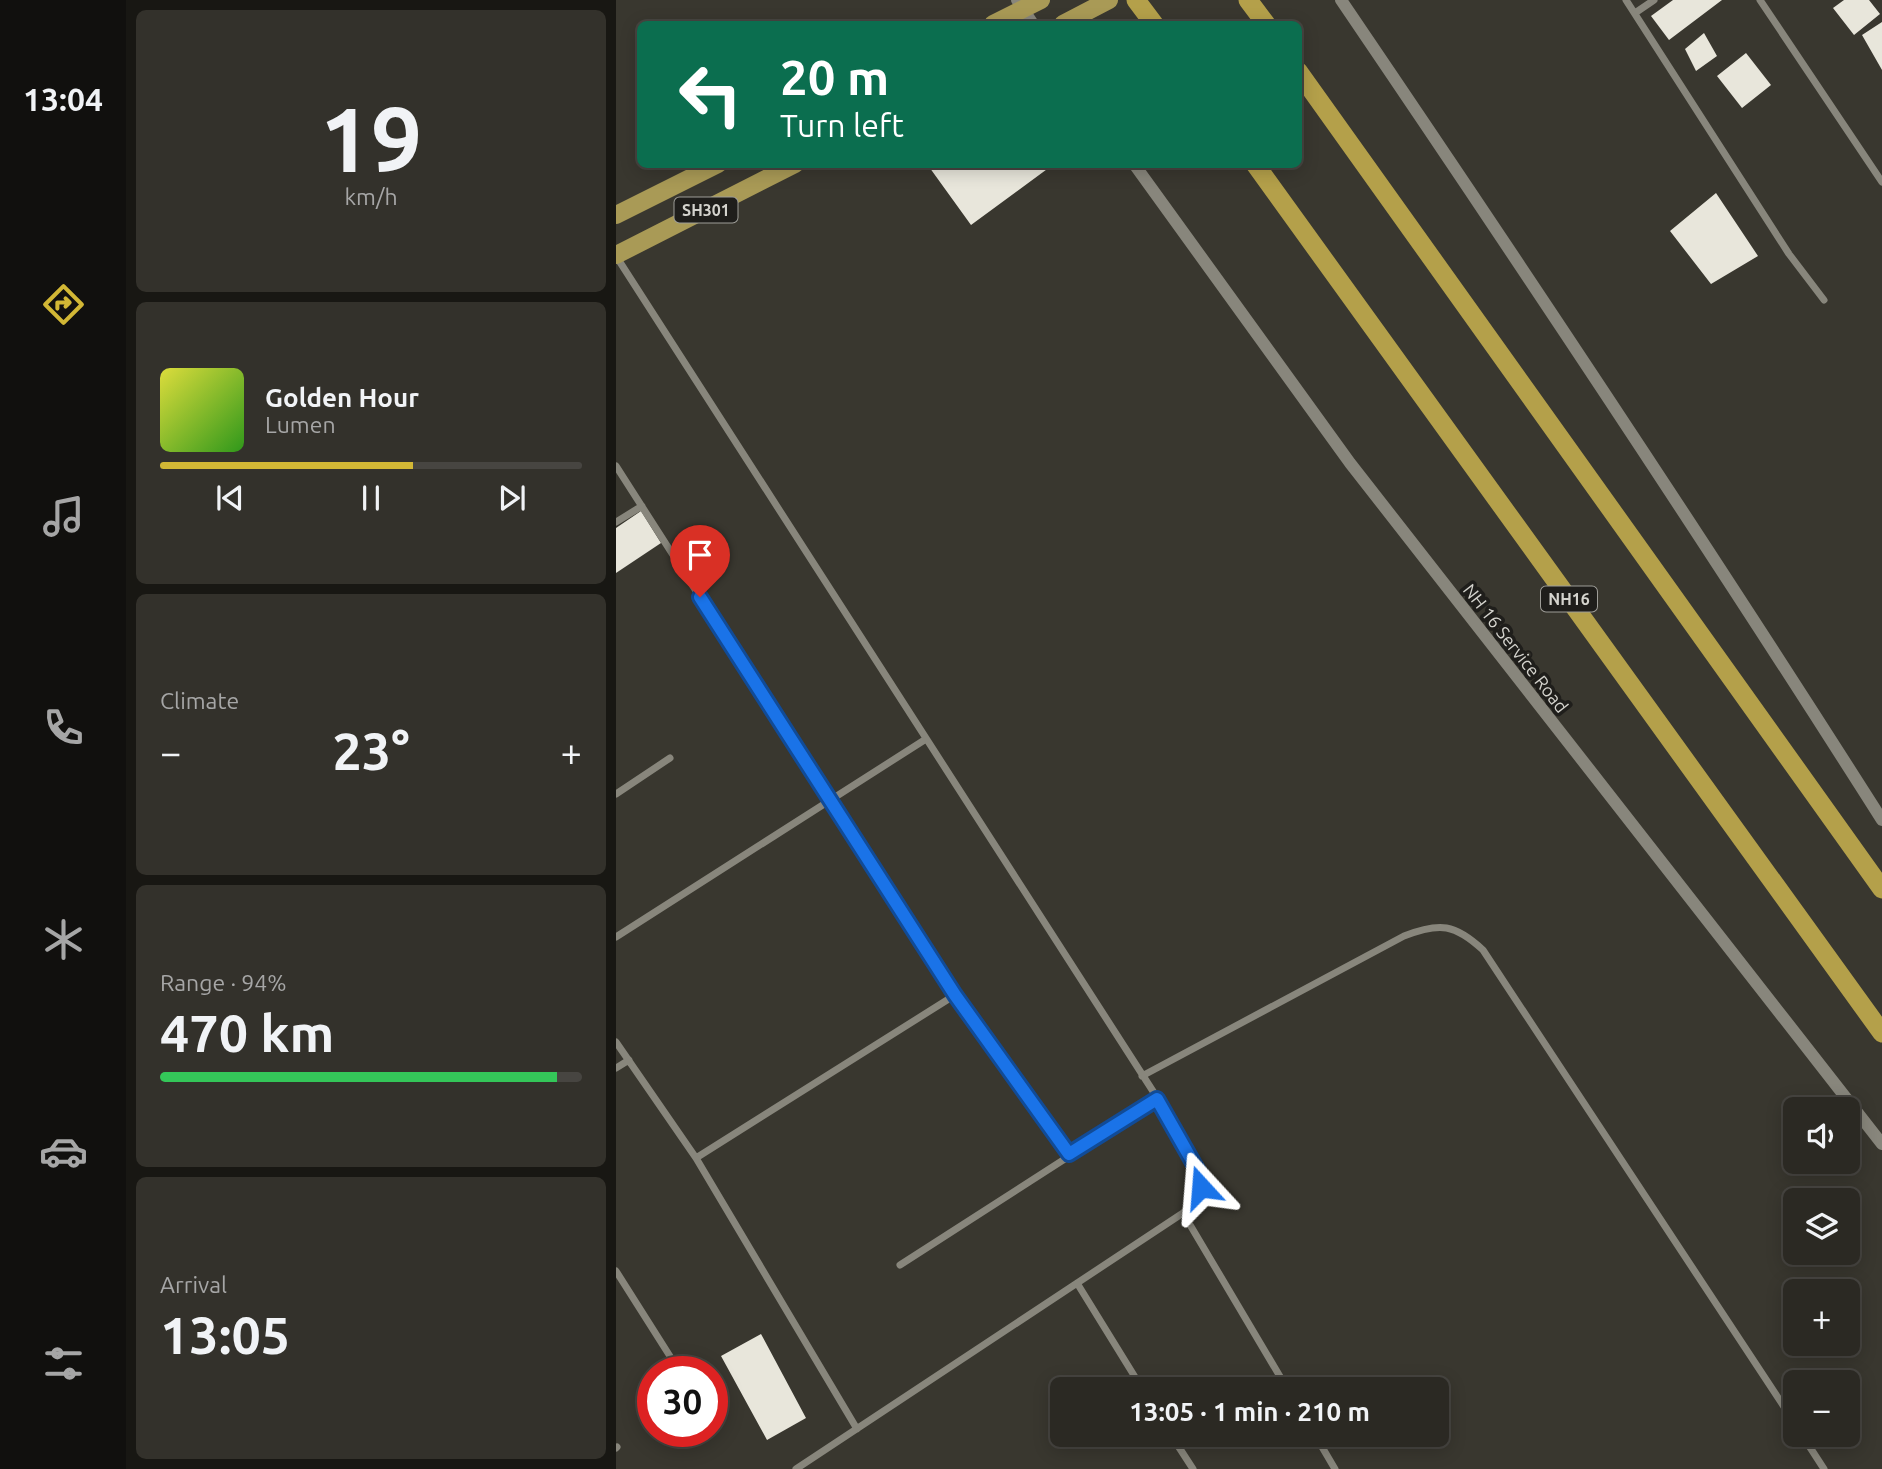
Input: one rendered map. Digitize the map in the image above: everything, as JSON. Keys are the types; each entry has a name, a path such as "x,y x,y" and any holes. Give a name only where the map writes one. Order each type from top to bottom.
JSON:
{"highway":[{"path":"1136,0 1152,21"},
{"path":"1248,0 1264,21"},
{"path":"1302,77 1882,889"},
{"name":"NH16","path":"1258,168 1882,1032"}],"main road":[{"path":"997,21 1019,4 1041,0"},
{"path":"1069,21 1109,0"},
{"name":"SH301","path":"616,215 710,168"},
{"name":"SH301","path":"616,255 787,168"}],"street":[{"path":"1341,0 1566,333 1882,820"},
{"path":"1626,0 1789,254 1824,300"},
{"path":"1635,13 1654,0"},
{"path":"1760,0 1882,182"},
{"path":"1019,4 1031,21"},
{"name":"NH 16 Service Road","path":"1137,168 1350,463 1882,1144"},
{"path":"616,255 1157,1099 1199,1173 1201,1187 1196,1199 1183,1213 796,1469"},
{"path":"616,466 955,995 1069,1154"},
{"path":"616,522 642,506"},
{"path":"616,937 926,739"},
{"path":"616,794 670,758"},
{"path":"1142,1076 1404,936 1427,927 1450,928 1465,933 1483,950 1783,1405"},
{"path":"696,1158 955,995"},
{"path":"616,1042 696,1158 857,1429"},
{"path":"616,1068 629,1060"},
{"path":"900,1265 1157,1099"},
{"path":"1183,1213 1280,1377"},
{"path":"616,1272 670,1356"},
{"path":"1077,1283 1135,1377"},
{"path":"1179,1447 1193,1469"},
{"path":"1322,1447 1335,1469"},
{"path":"1810,1447 1824,1469"}],"building":[{"path":"1673,0 1722,0 1669,40 1651,16"},
{"path":"1844,0 1869,0 1880,14 1854,35 1833,8"},
{"path":"1882,22 1882,70 1862,35"},
{"path":"1704,33 1717,56 1696,71 1685,49"},
{"path":"1746,53 1771,85 1742,108 1717,76"},
{"path":"930,168 1049,168 971,225"},
{"path":"1716,193 1758,256 1711,284 1670,231"},
{"path":"641,511 661,543 616,573 616,528"},
{"path":"761,1334 806,1418 767,1440 728,1369 728,1356 721,1356"}],"route":[{"path":"700,597 955,995 1069,1154 1157,1099 1199,1173 1201,1187"}]}
